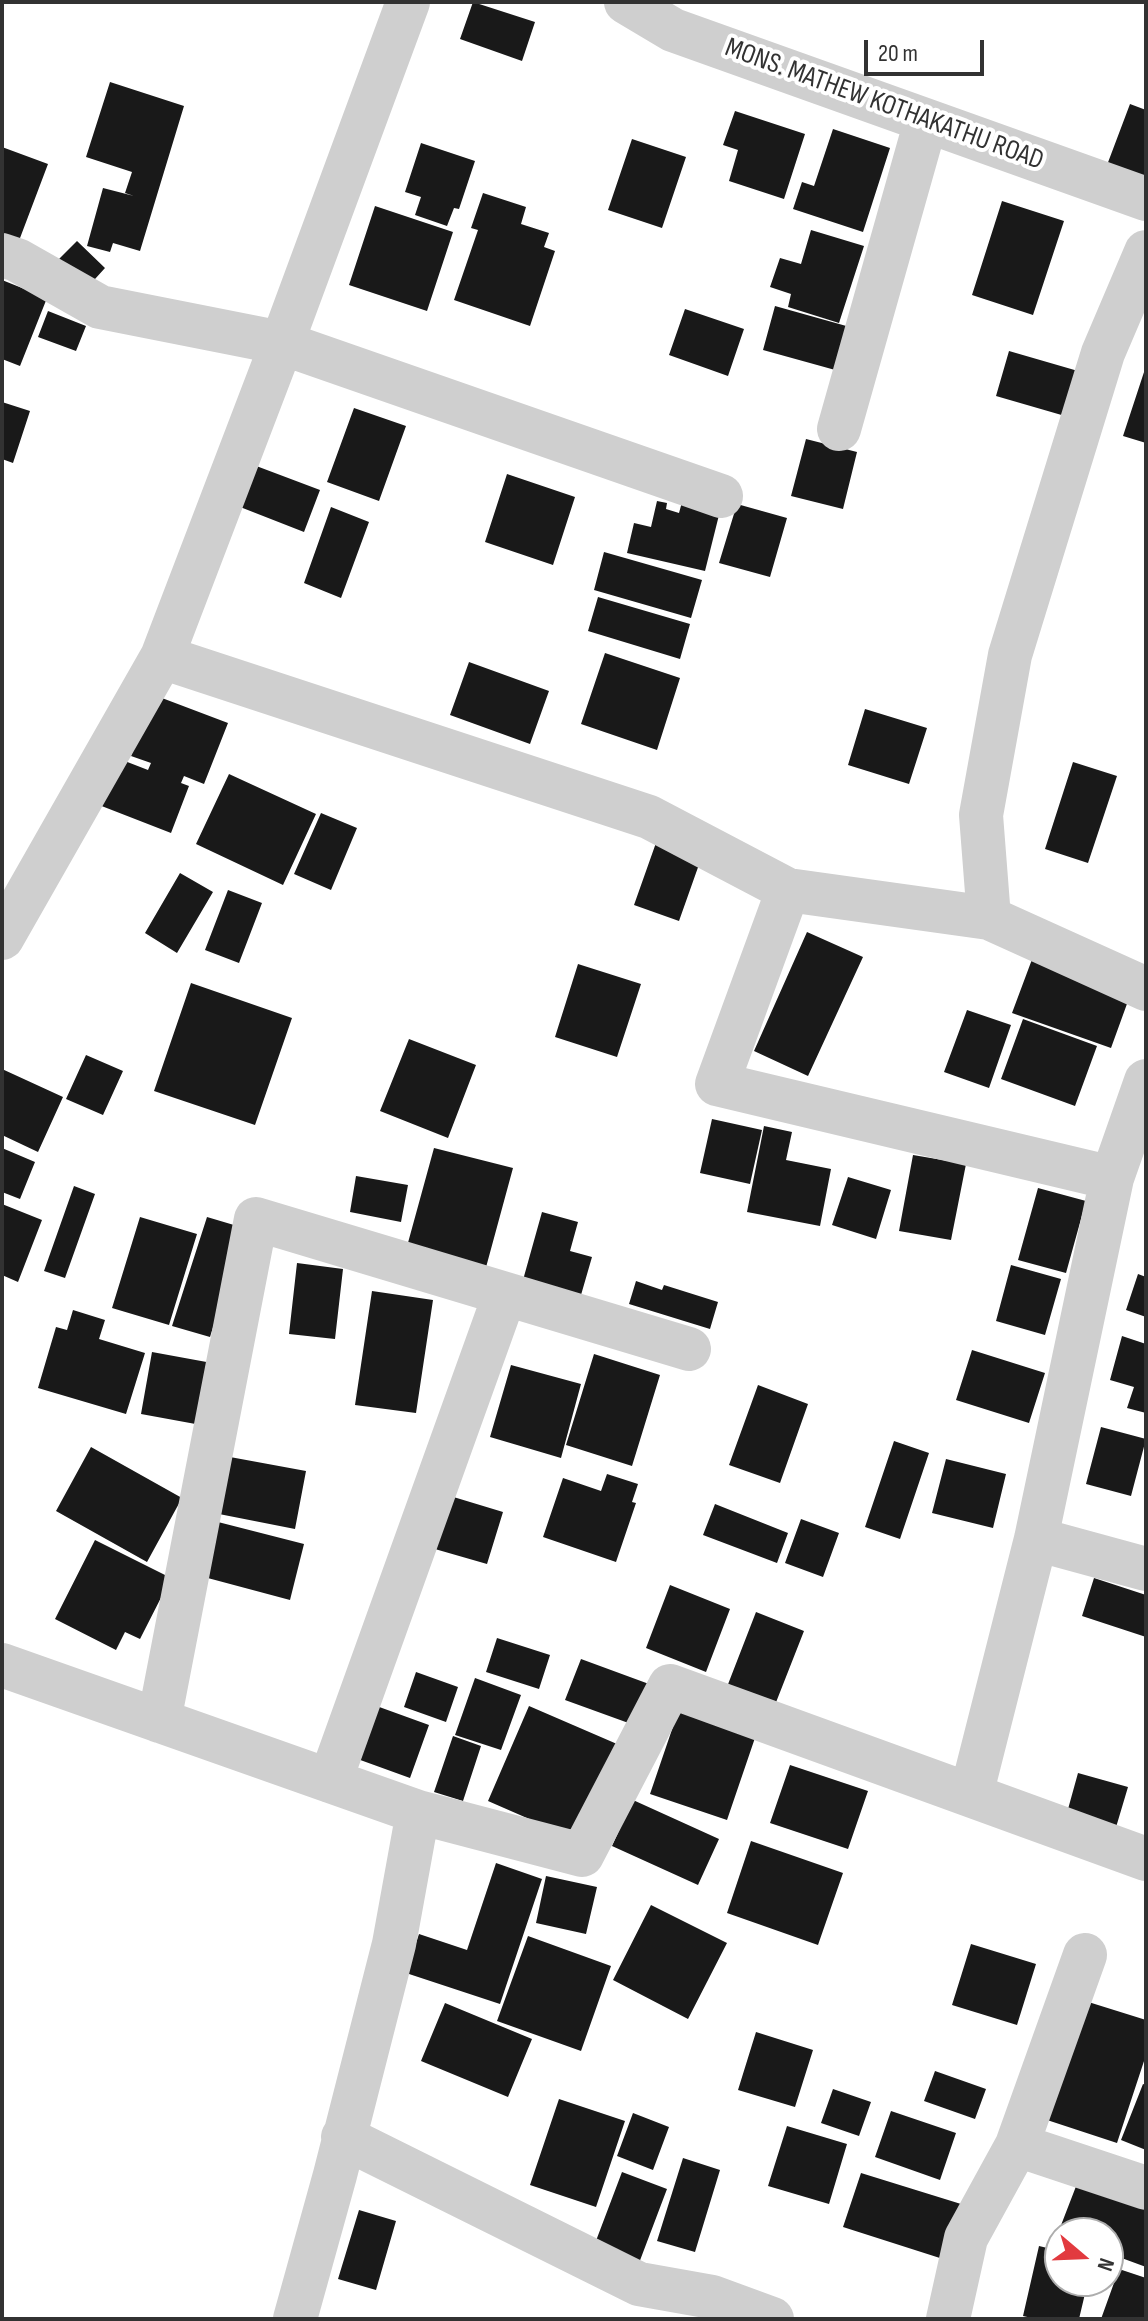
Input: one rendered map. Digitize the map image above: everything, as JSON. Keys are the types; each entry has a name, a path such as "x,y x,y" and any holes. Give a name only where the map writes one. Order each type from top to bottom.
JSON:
{"street":[{"path":"2,938 162,657 408,2"},
{"name":"MONS. MATHEW KOTHAKATHU ROAD","path":"626,2 673,30 1146,199"},
{"path":"839,429 926,121"},
{"path":"989,918 981,815 1010,655 1103,353 1146,252"},
{"path":"2,255 17,260 100,307 282,343 721,496"},
{"path":"162,657 649,817 788,890 989,918 1146,989"},
{"path":"788,890 717,1084 1112,1178"},
{"path":"971,1795 1036,1539 1112,1178 1146,1081"},
{"path":"159,1721 256,1219 689,1349"},
{"path":"330,1781 505,1294"},
{"path":"1036,1539 1146,1569"},
{"path":"2,1665 418,1812 582,1855 670,1686 1146,1859"},
{"path":"295,2319 394,1944 418,1812"},
{"path":"948,2319 966,2238 1017,2145 1085,1955"},
{"path":"343,2137 639,2284 712,2297 772,2319"},
{"path":"1017,2145 1146,2188"}],"building":[{"path":"473,2 535,22 522,61 460,39"},
{"path":"110,82 184,106 140,251 113,243 110,252 87,246 103,188 134,196 125,193 132,172 86,157"},
{"path":"1130,104 1146,110 1146,188 1104,173"},
{"path":"735,111 805,134 784,199 729,181 738,150 723,145"},
{"path":"833,129 890,148 863,232 793,209 802,182 814,186"},
{"path":"632,139 686,157 662,228 608,210"},
{"path":"421,143 475,161 459,209 454,208 447,226 415,215 421,197 405,192"},
{"path":"2,147 48,164 17,246 2,240"},
{"path":"483,193 526,207 521,224 549,233 544,247 555,251 530,326 454,300 478,230 471,228"},
{"path":"1002,201 1064,221 1033,315 972,295"},
{"path":"375,206 453,232 427,311 349,285"},
{"path":"811,230 864,246 839,323 788,307 791,294 770,287 780,258 801,264"},
{"path":"77,241 105,268 85,290 56,262"},
{"path":"2,280 47,298 20,366 2,359"},
{"path":"775,306 857,329 846,373 763,350"},
{"path":"685,309 744,329 728,376 669,355"},
{"path":"48,311 86,326 76,351 38,337"},
{"path":"1009,351 1078,371 1065,416 996,396"},
{"path":"1146,366 1146,443 1123,436"},
{"path":"2,402 30,411 13,463 2,459"},
{"path":"354,408 406,426 379,501 327,482"},
{"path":"806,439 857,452 843,509 791,496"},
{"path":"251,464 320,490 304,532 235,505"},
{"path":"507,474 575,497 553,565 485,542"},
{"path":"657,501 667,503 666,509 679,513 682,502 720,511 705,571 627,553 634,523 651,527"},
{"path":"737,504 787,518 770,577 719,563"},
{"path":"331,507 369,522 341,598 304,583"},
{"path":"604,552 702,580 691,618 594,590"},
{"path":"598,597 690,624 680,659 588,631"},
{"path":"605,653 680,678 657,750 581,724"},
{"path":"469,662 549,691 530,744 450,715"},
{"path":"154,695 228,723 204,784 184,776 181,783 189,786 171,833 99,805 117,758 148,770 151,763 131,756"},
{"path":"865,709 927,728 909,784 848,765"},
{"path":"1073,762 1117,776 1088,863 1045,849"},
{"path":"229,774 316,814 283,885 196,844"},
{"path":"321,813 357,828 331,890 294,874"},
{"path":"657,840 702,856 679,921 634,905"},
{"path":"180,873 213,892 177,953 145,933"},
{"path":"228,890 262,903 239,963 205,950"},
{"path":"807,932 863,957 808,1076 754,1051"},
{"path":"1034,954 1132,990 1111,1048 1012,1013"},
{"path":"578,964 641,984 617,1057 555,1037"},
{"path":"191,983 292,1018 255,1125 154,1091"},
{"path":"967,1010 1011,1025 989,1088 944,1072"},
{"path":"1023,1019 1097,1046 1075,1106 1001,1079"},
{"path":"409,1039 476,1065 448,1138 380,1111"},
{"path":"86,1055 123,1071 103,1115 66,1099"},
{"path":"2,1069 63,1097 38,1152 2,1135"},
{"path":"712,1119 762,1130 750,1184 700,1173"},
{"path":"764,1126 792,1132 786,1160 831,1169 820,1226 747,1212"},
{"path":"2,1148 35,1162 20,1199 2,1192"},
{"path":"434,1148 513,1168 485,1271 406,1250"},
{"path":"913,1155 966,1164 951,1240 899,1231"},
{"path":"356,1176 408,1185 401,1222 350,1212"},
{"path":"848,1177 891,1190 876,1239 832,1225"},
{"path":"74,1186 95,1194 65,1278 44,1271"},
{"path":"1038,1188 1086,1201 1066,1273 1018,1260"},
{"path":"2,1204 42,1220 18,1282 2,1275"},
{"path":"542,1212 578,1222 570,1251 592,1257 581,1295 523,1280"},
{"path":"140,1217 197,1234 169,1325 112,1308"},
{"path":"207,1217 244,1228 210,1337 172,1326"},
{"path":"297,1263 343,1269 335,1339 289,1334"},
{"path":"1011,1265 1061,1279 1045,1335 996,1321"},
{"path":"1138,1274 1146,1277 1146,1317 1126,1310"},
{"path":"636,1281 662,1290 664,1285 718,1302 710,1329 629,1304"},
{"path":"372,1291 433,1300 416,1413 355,1405"},
{"path":"73,1310 105,1320 99,1339 145,1353 126,1414 38,1388 56,1327 67,1330"},
{"path":"1122,1336 1146,1344 1146,1413 1127,1408 1134,1387 1110,1380"},
{"path":"972,1350 1045,1373 1029,1423 956,1400"},
{"path":"152,1352 212,1363 201,1425 141,1414"},
{"path":"594,1354 660,1375 632,1466 566,1445"},
{"path":"511,1365 581,1384 561,1458 490,1437"},
{"path":"758,1385 808,1404 780,1483 729,1465"},
{"path":"1101,1427 1146,1439 1131,1496 1086,1484"},
{"path":"894,1441 929,1453 900,1539 865,1527"},
{"path":"91,1447 182,1498 147,1562 56,1511"},
{"path":"230,1457 306,1471 295,1529 219,1514"},
{"path":"946,1459 1006,1474 993,1528 932,1513"},
{"path":"607,1474 638,1484 632,1502 636,1503 616,1562 543,1537 563,1478 601,1491"},
{"path":"437,1492 503,1512 487,1564 421,1545"},
{"path":"715,1504 788,1533 777,1563 703,1535"},
{"path":"801,1519 839,1533 823,1577 785,1563"},
{"path":"218,1522 304,1544 290,1600 204,1577"},
{"path":"95,1540 171,1578 140,1639 125,1632 116,1650 55,1619"},
{"path":"1094,1578 1146,1595 1146,1637 1082,1616"},
{"path":"670,1585 730,1609 706,1672 646,1648"},
{"path":"756,1612 804,1631 773,1710 725,1692"},
{"path":"497,1638 550,1655 539,1689 486,1672"},
{"path":"581,1659 649,1684 634,1725 565,1700"},
{"path":"416,1672 458,1687 446,1722 404,1707"},
{"path":"475,1678 521,1695 501,1750 455,1735"},
{"path":"371,1704 429,1725 410,1778 352,1757"},
{"path":"529,1706 617,1744 575,1839 488,1801"},
{"path":"680,1706 757,1732 727,1820 650,1794"},
{"path":"453,1736 481,1746 463,1801 434,1792"},
{"path":"790,1765 868,1791 848,1849 770,1823"},
{"path":"1078,1773 1128,1787 1114,1834 1065,1820"},
{"path":"633,1800 719,1839 698,1885 612,1846"},
{"path":"751,1841 843,1873 818,1945 727,1913"},
{"path":"496,1863 542,1879 500,2004 406,1973 419,1934 467,1950"},
{"path":"546,1876 597,1887 586,1934 536,1923"},
{"path":"651,1905 727,1943 688,2019 613,1980"},
{"path":"528,1936 611,1966 581,2051 497,2021"},
{"path":"971,1944 1036,1964 1017,2025 952,2005"},
{"path":"1082,2000 1146,2020 1146,2055 1117,2143 1044,2119"},
{"path":"445,2003 532,2039 508,2097 421,2061"},
{"path":"756,2032 813,2050 795,2107 738,2090"},
{"path":"935,2071 986,2089 975,2119 924,2101"},
{"path":"1143,2084 1146,2085 1146,2150 1121,2140"},
{"path":"833,2089 871,2102 859,2136 821,2123"},
{"path":"559,2099 625,2121 596,2207 530,2185"},
{"path":"891,2111 956,2133 940,2180 875,2157"},
{"path":"633,2113 669,2127 653,2170 617,2156"},
{"path":"787,2126 847,2144 829,2204 768,2186"},
{"path":"683,2158 720,2170 695,2252 657,2241"},
{"path":"622,2172 667,2189 636,2271 591,2254"},
{"path":"861,2173 961,2204 943,2259 843,2227"},
{"path":"1080,2176 1146,2201 1146,2267 1124,2259 1124,2217 1064,2217"},
{"path":"359,2210 396,2221 376,2290 338,2279"},
{"path":"1039,2246 1044,2247 1044,2297 1084,2297 1079,2319 1023,2316"},
{"path":"1124,2271 1146,2278 1146,2319 1101,2319 1109,2297 1124,2297"}]}
